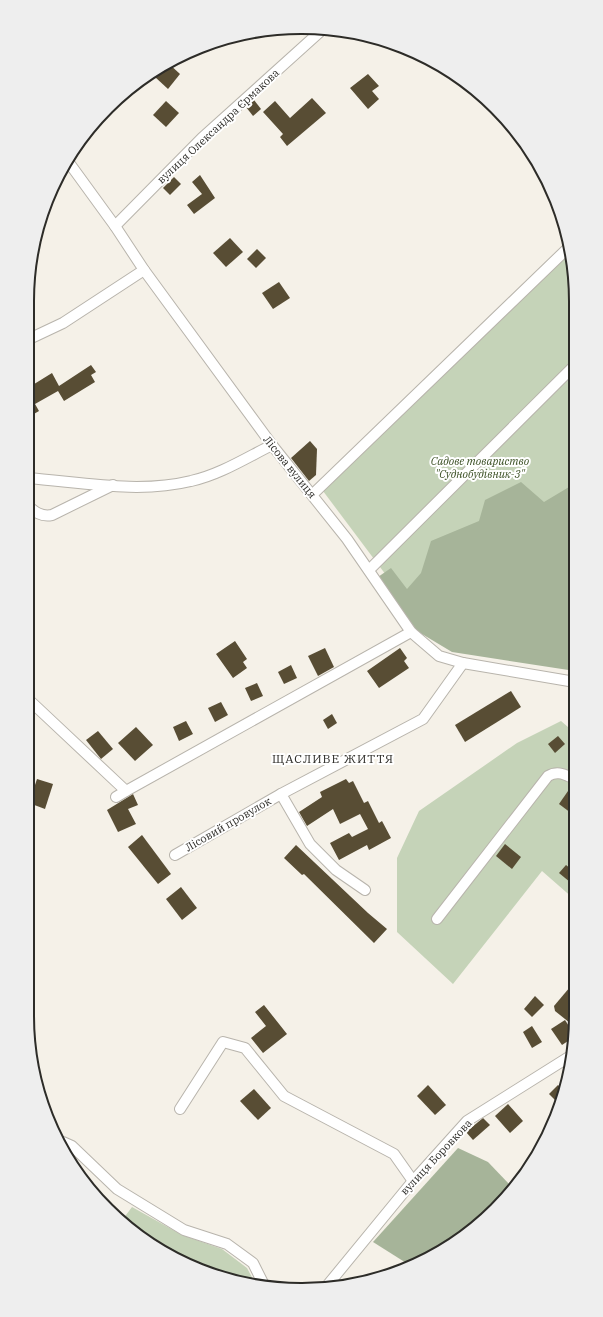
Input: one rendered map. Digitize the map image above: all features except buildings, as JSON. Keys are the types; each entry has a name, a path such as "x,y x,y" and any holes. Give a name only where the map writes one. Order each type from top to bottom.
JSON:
{"street":[{"name":"вулиця Олександра Єрмакова","path":"115,226 202,138 317,35"},
{"name":"Лісова вулиця","path":"72,165 144,270 272,445 313,494 369,570 411,632 439,656 462,663 569,681"},
{"path":"313,494 564,251"},
{"path":"34,337 64,323 144,270"},
{"path":"369,570 569,371"},
{"path":"34,479 113,486 147,487 191,481 208,476 272,445"},
{"path":"34,511 38,514 45,516 52,515 113,486"},
{"path":"116,797 411,632"},
{"name":"Лісовий провулок","path":"175,855 281,794 423,719 462,663"},
{"path":"34,705 126,791"},
{"path":"437,919 548,776 554,772 569,776"},
{"name":"Лісовий провулок","path":"281,794 310,844 336,870 365,890"},
{"path":"180,1109 223,1042 245,1048 284,1096 394,1154 413,1181"},
{"name":"вулиця Боровкова","path":"331,1281 413,1181 466,1121 565,1059"},
{"path":"67,1144 72,1146 117,1189 184,1230 227,1244 253,1263 262,1280"}],"green space":[{"name":"Садове товариство \"Суднобудівник-3\"","path":"565,252 569,302 569,520 422,623 323,491"},
{"path":"521,482 544,502 569,487 569,670 452,652 417,631 378,577 391,568 407,589 421,573 431,541 479,521 485,500"},
{"path":"561,721 569,728 569,895 542,871 453,984 397,932 397,858 419,811 517,743"},
{"path":"458,1148 488,1162 509,1184 491,1205 464,1228 435,1247 405,1262 373,1242"},
{"path":"132,1207 182,1235 222,1249 247,1268 253,1279 232,1274 199,1263 153,1238 125,1217"}],"district":[{"name":"ЩАСЛИВЕ ЖИТТЯ","path":"333,758"}]}
